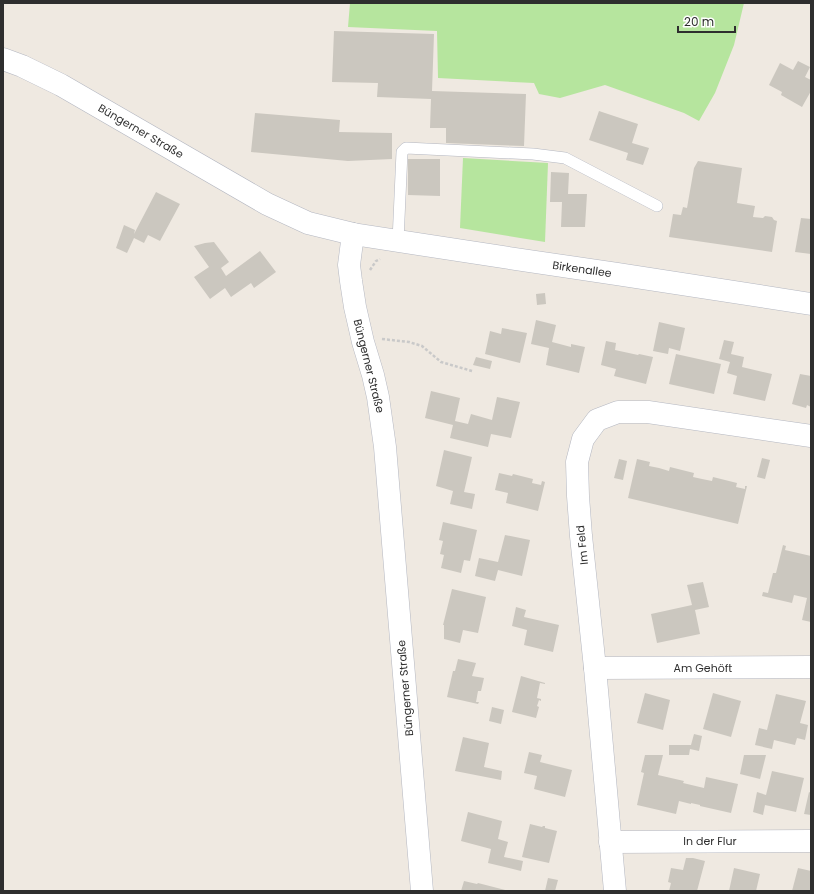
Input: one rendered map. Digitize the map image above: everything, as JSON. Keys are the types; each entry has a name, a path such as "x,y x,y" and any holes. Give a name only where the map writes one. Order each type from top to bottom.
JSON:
{"street":[{"name":"Büngerner Straße","path":"3,59 22,66 61,85 267,204 308,223 353,234 350,265 351,281 356,314 378,397 385,447 422,891"},
{"name":"Birkenallee","path":"353,234 811,304"},
{"name":"Im Feld","path":"614,891 595,668 578,496 577,462 583,439 596,420 618,412 648,412 811,436"},
{"name":"Am Gehöft","path":"595,668 811,667"},
{"name":"In der Flur","path":"610,842 811,840"}],"lane":[{"path":"398,241 402,152 406,148 533,154 565,158 657,206"}],"path":[{"path":"377,338 409,342 422,346 441,362 472,371"}],"green space":[{"path":"350,3 744,3 734,45 715,93 699,121 684,113 605,85 560,98 539,94 534,83 438,78 437,31 348,27"},
{"path":"463,158 548,163 545,242 460,228"}],"building":[{"path":"334,31 434,34 432,91 526,94 524,146 446,143 446,128 430,128 431,99 377,97 378,83 332,82"},
{"path":"798,61 810,67 805,77 811,80 811,91 802,107 781,95 782,92 769,85 780,63 793,70"},
{"path":"599,111 638,124 632,143 649,148 643,165 626,160 628,153 589,140"},
{"path":"255,113 340,120 339,132 392,133 392,159 348,161 251,152"},
{"path":"408,159 440,159 440,196 408,195"},
{"path":"698,161 742,168 737,203 755,206 753,217 772,217 777,221 772,252 669,237 673,214 681,215 683,207 687,208 694,168"},
{"path":"551,172 569,173 568,194 587,194 585,227 561,227 562,202 550,202"},
{"path":"156,192 180,204 160,241 148,235 144,243 134,238 127,253 116,248 124,225 135,230 134,234"},
{"path":"801,218 811,219 811,254 795,252"},
{"path":"214,242 229,262 221,268 226,276 260,251 276,272 254,288 251,283 231,297 225,288 210,299 194,277 209,267 194,246"},
{"path":"545,293 546,304 537,305 536,294"},
{"path":"536,320 556,325 552,342 571,347 571,344 585,347 579,373 546,365 549,348 531,344"},
{"path":"659,322 685,328 680,351 669,348 668,354 653,351"},
{"path":"502,328 527,333 520,363 485,354 490,331 501,334"},
{"path":"724,340 734,342 731,354 744,357 742,367 772,374 765,401 733,394 737,376 727,373 730,362 719,359"},
{"path":"606,341 616,343 615,350 653,357 646,384 614,376 616,369 601,365"},
{"path":"676,354 721,364 714,394 669,384"},
{"path":"476,357 492,361 490,369 473,365"},
{"path":"800,374 811,376 811,407 807,405 806,408 792,404"},
{"path":"431,391 460,398 455,421 468,424 471,414 492,420 497,397 520,402 511,438 491,434 488,447 450,438 453,425 425,418"},
{"path":"444,450 472,457 464,492 475,494 472,509 450,504 453,491 436,486"},
{"path":"762,458 770,460 765,479 757,477"},
{"path":"619,459 627,461 623,480 614,478"},
{"path":"637,459 650,462 649,466 669,471 670,467 694,473 693,477 712,481 713,477 737,483 736,487 745,489 745,486 747,486 738,524 628,498"},
{"path":"499,473 512,476 513,474 533,479 532,483 541,485 542,481 545,482 538,511 506,503 508,493 495,490"},
{"path":"443,522 477,530 470,561 464,560 461,573 441,568 444,555 440,554 443,541 439,540"},
{"path":"505,535 530,540 522,576 498,570 495,581 475,576 479,558 498,562"},
{"path":"783,545 786,546 785,550 811,556 811,622 802,620 807,598 794,595 792,603 762,596 763,592 768,593 773,573 776,573"},
{"path":"703,582 709,607 695,610 700,634 657,643 651,614 692,605 687,585"},
{"path":"452,589 486,597 478,633 463,630 460,643 444,639 443,625"},
{"path":"516,607 526,610 524,617 559,625 553,652 524,645 527,630 512,626"},
{"path":"458,659 476,663 472,676 484,678 481,691 478,691 476,702 479,702 478,704 447,697 453,671 455,671"},
{"path":"521,676 545,683 540,683 537,698 541,699 541,701 539,700 537,706 539,707 536,718 512,712"},
{"path":"645,693 670,700 663,730 637,723"},
{"path":"713,693 741,701 731,737 703,729"},
{"path":"776,694 806,701 800,723 808,725 805,740 797,738 795,745 774,740 772,749 755,745 759,728 767,730"},
{"path":"492,707 504,710 501,724 489,721"},
{"path":"694,734 702,736 699,751 690,749 689,755 669,755 669,745 691,745"},
{"path":"463,737 489,743 484,767 502,771 501,780 455,771"},
{"path":"529,752 542,755 540,762 572,770 565,797 534,789 537,776 524,773"},
{"path":"645,755 663,755 658,775 684,781 683,783 704,788 706,777 738,784 731,813 679,801 676,814 637,805 644,773 641,772"},
{"path":"744,755 766,755 760,779 740,774"},
{"path":"772,771 804,778 796,812 765,805 763,815 753,812 757,792 766,795"},
{"path":"809,792 811,793 811,815 804,814"},
{"path":"468,812 502,821 498,839 508,842 504,857 523,861 521,871 488,863 491,849 461,841"},
{"path":"530,824 542,827 545,826 545,828 557,831 549,863 522,857"},
{"path":"686,858 705,861 697,891 669,891 671,883 668,882 671,868 683,870"},
{"path":"734,868 760,874 756,891 729,891"},
{"path":"798,868 811,871 811,891 792,891"},
{"path":"548,878 558,880 555,891 545,891"},
{"path":"464,881 478,883 509,891 461,891"}]}
